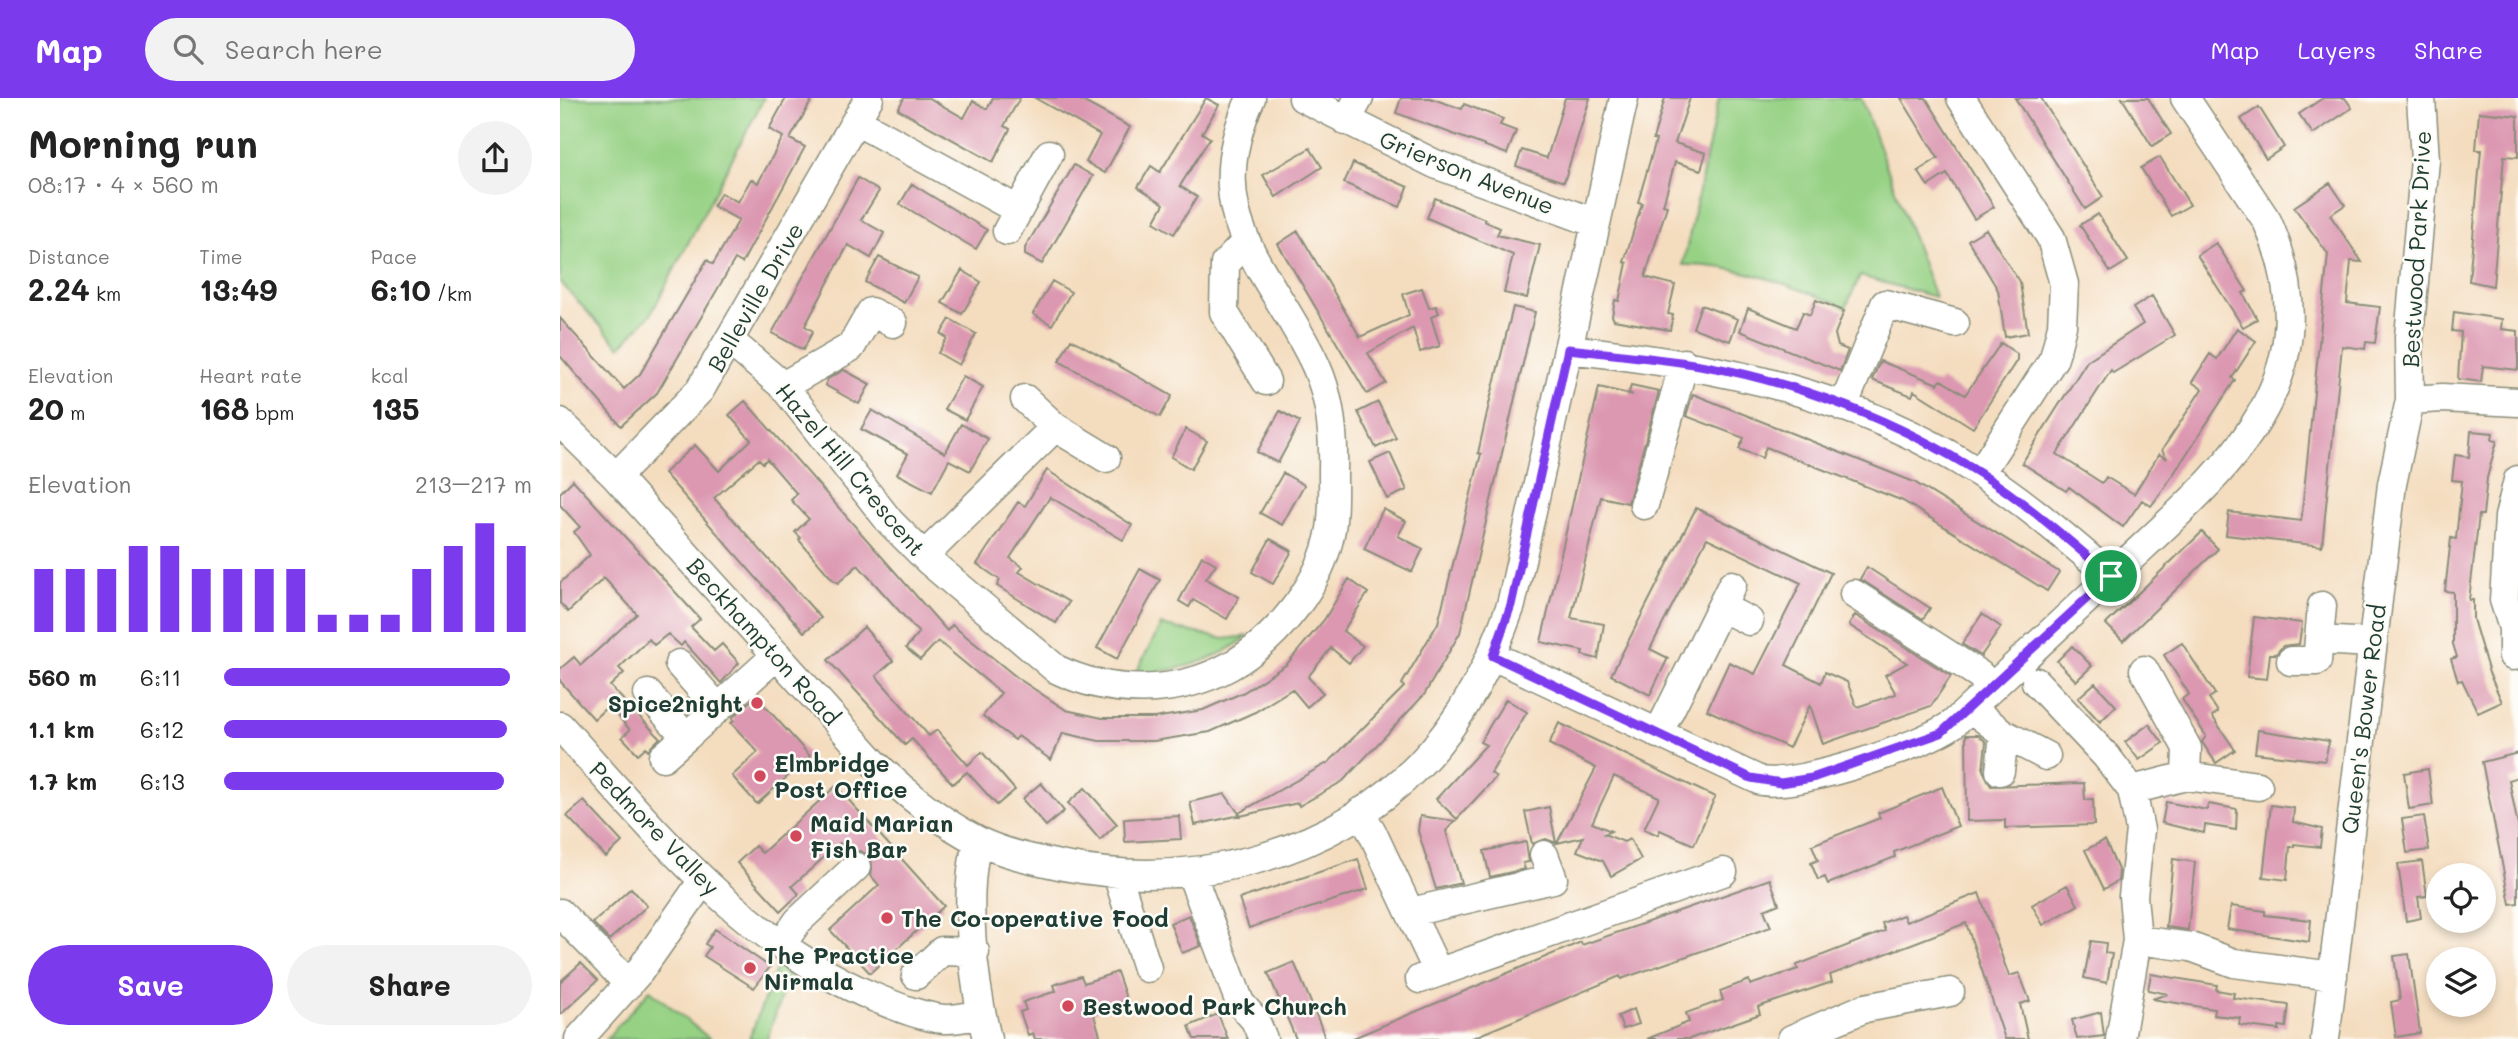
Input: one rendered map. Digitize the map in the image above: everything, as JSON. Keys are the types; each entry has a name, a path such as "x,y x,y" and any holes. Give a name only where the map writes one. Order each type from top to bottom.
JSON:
{"street":[{"name":"Hazel Hill Crescent","path":"730,341 783,386 890,522 924,555 1056,669 1081,681 1103,687 1151,688 1202,678 1242,658 1269,637 1301,597 1326,550 1331,528 1333,432 1317,367 1244,244 1231,182 1241,121 1251,98"},
{"name":"Grierson Avenue","path":"1303,98 1353,110 1435,164 1596,223"},
{"name":"Beckhampton Road","path":"560,422 616,477 887,776 928,809 978,841 1028,859 1117,874 1152,876 1237,865 1282,852 1316,838 1360,812 1404,779 1433,748 1471,696 1493,656 1511,605 1624,98"},
{"path":"1961,98 2051,238 2064,284 2063,326 2054,358 1980,473"},
{"path":"1493,656 1751,778 1781,783 1812,778 1928,739 1952,724 2210,484 2233,457 2263,411 2276,384 2287,332 2286,288 2276,242 2267,221 2185,98"},
{"name":"Bestwood Park Drive","path":"2410,400 2409,337 2425,160 2421,98"},
{"path":"863,109 1013,221 1048,155"},
{"name":"Belleville Drive","path":"616,477 700,390 863,109"},
{"path":"1244,244 1225,264 1224,312 1266,382"},
{"path":"1843,407 1885,304 1955,323"},
{"path":"783,386 851,347 871,312 893,323"},
{"path":"1568,349 1685,363 1758,378 1843,407 1924,443 1980,473 2052,526 2111,576"},
{"path":"1644,506 1685,363"},
{"path":"2410,400 2442,398 2518,402"},
{"path":"1025,399 1055,427 1106,458"},
{"name":"Queen's Bower Road","path":"2325,1039 2392,484 2410,400"},
{"path":"924,555 1055,427"},
{"path":"2513,656 2516,627 2504,600 2509,517 2518,480"},
{"path":"1854,594 1980,675 1991,688"},
{"path":"1658,734 1727,596 1748,621"},
{"path":"2291,661 2317,661 2322,606"},
{"path":"2319,640 2371,643"},
{"path":"663,757 777,655"},
{"path":"679,664 719,708"},
{"path":"2144,670 2187,748 2186,776"},
{"path":"2036,682 2106,756 2132,790 2140,830 2133,896 2137,940 2120,1039"},
{"path":"648,694 686,737"},
{"path":"1970,708 2004,734 2046,756"},
{"name":"Pedmore Valley","path":"560,726 702,882 782,944 843,983 894,1006 984,1027"},
{"path":"2000,771 2004,734"},
{"path":"2132,790 2186,776 2258,786"},
{"path":"1360,812 1413,916 1429,976 1723,872"},
{"path":"978,841 970,875 984,1027"},
{"path":"1413,916 1553,879 1544,855"},
{"path":"782,944 798,921 856,867"},
{"path":"1191,873 1240,1003 1255,1020 1263,1039"},
{"path":"1117,874 1147,968"},
{"path":"579,1039 629,984 702,882"},
{"path":"560,913 629,984"},
{"path":"2137,940 2191,947 2234,963 2333,975"},
{"path":"916,975 942,950 975,952"},
{"path":"1792,1039 1865,1008 1935,1003"}],"green space":[{"path":"560,98 764,98 651,314 620,347 560,282"},
{"path":"1719,98 1861,98 1935,297 1860,276 1846,307 1746,273 1725,268 1683,265"},
{"path":"1161,625 1224,639 1248,636 1209,659 1180,668 1134,676"},
{"path":"779,961 790,970 767,1039 749,1039"},
{"path":"650,990 710,1039 606,1039"}],"building":[{"path":"786,98 813,98 790,139 805,147 742,263 735,259 657,393 621,426 560,356 560,318 624,389 640,374 707,260 713,264 739,220 713,206 721,193 738,202 751,179 758,183 783,137 769,129"},
{"path":"904,98 929,98 964,118 973,101 987,109 993,98 1020,98 1004,126 1010,129 993,162 898,109"},
{"path":"1035,98 1077,98 1130,127 1105,173 1086,162 1100,135"},
{"path":"1206,98 1219,105 1202,133 1210,138 1180,186 1197,197 1174,234 1154,222 1164,204 1138,187 1151,166 1160,172"},
{"path":"1401,98 1430,98 1462,109 1464,104 1503,119 1500,125 1516,131 1507,154 1396,113"},
{"path":"1565,98 1590,98 1564,182 1516,166 1522,150 1547,158"},
{"path":"1665,98 1690,98 1675,143 1706,153 1701,170 1675,162 1663,205 1667,206 1645,277 1675,285 1668,314 1673,315 1670,330 1614,320 1612,316 1615,300 1619,301 1627,263 1624,262 1642,203 1638,202"},
{"path":"1901,98 1926,98 1994,207 1974,219 1947,174 1928,186 1918,171 1938,158"},
{"path":"2015,98 2041,98 2103,197 2085,209"},
{"path":"2122,98 2148,98 2171,134 2152,146"},
{"path":"2323,98 2345,98 2352,108 2313,134 2299,114"},
{"path":"2259,107 2284,147 2266,159 2241,119"},
{"path":"2479,112 2518,116 2518,157 2504,156 2493,286 2469,281 2481,150 2476,150"},
{"path":"1310,148 1322,167 1276,197 1263,175"},
{"path":"2160,157 2190,205 2171,216 2141,168"},
{"path":"1353,163 1408,187 1400,207 1344,183"},
{"path":"1074,165 1093,176 1042,264 1025,255 1025,248"},
{"path":"858,178 879,191 861,220 884,233 871,258 848,245 805,326 813,331 803,350 772,333"},
{"path":"2330,183 2345,205 2330,215 2362,262 2351,261 2347,303 2380,307 2375,343 2366,342 2365,349 2342,346 2322,546 2226,535 2229,512 2301,521 2328,254 2294,207"},
{"path":"912,184 987,230 976,249 900,204"},
{"path":"1435,198 1485,219 1484,221 1500,228 1497,235 1540,245 1527,298 1504,293 1513,255 1427,218"},
{"path":"2098,214 2128,261 2110,272 2080,225"},
{"path":"1986,229 2020,283 2028,333 2005,337 1998,290 1968,240"},
{"path":"1298,231 1360,337 1409,315 1403,294 1422,288 1429,308 1436,306 1439,313 1431,317 1440,346 1420,352 1413,328 1368,353 1386,383 1367,394 1278,244"},
{"path":"2216,243 2247,291 2243,293 2257,319 2243,327 2197,255"},
{"path":"879,257 918,277 904,303 865,282"},
{"path":"962,270 981,282 962,314 942,303"},
{"path":"1052,281 1071,292 1052,325 1033,314"},
{"path":"2152,296 2175,335 2113,373 2111,370 2057,454 2102,483 2106,477 2134,494 2159,454 2167,459 2162,450 2202,389 2192,382 2210,354 2217,359 2237,328 2256,341 2232,378 2235,380 2163,490 2151,506 2142,500 2123,527 2069,487 2066,491 2022,463 2087,361 2143,324 2133,308"},
{"path":"1816,300 1844,311 1835,334 1838,346 1848,350 1840,371 1740,331 1748,308 1796,328 1803,312 1810,315"},
{"path":"1701,305 1738,319 1730,341 1693,328"},
{"path":"1513,307 1535,312 1460,633 1424,695 1343,781 1299,806 1298,803 1240,816 1239,813 1329,762 1404,687 1402,684 1438,623 1481,454 1478,453"},
{"path":"2454,312 2502,319 2501,329 2518,331 2518,370 2483,366 2481,382 2458,379 2461,332 2452,331"},
{"path":"950,319 976,334 959,365 938,353 947,338 941,334"},
{"path":"1071,339 1172,396 1160,417 1059,361"},
{"path":"2001,343 2017,354 2017,360 1973,428 1914,391 1912,396 1872,380 1880,361 1938,384 1941,380 1965,395"},
{"path":"844,370 870,384 859,404 825,385 828,379"},
{"path":"963,376 983,387 965,420 944,409"},
{"path":"1631,385 1659,391 1628,503 1601,497 1571,618 1604,624 1598,659 1582,655 1583,651 1541,642 1599,387 1633,395 1629,393"},
{"path":"1693,394 1914,482 2059,572 2047,591 1903,501 1766,447 1762,458 1739,449 1744,438 1686,416"},
{"path":"745,401 947,631 952,625 1019,679 1066,710 1102,718 1154,718 1203,710 1244,692 1287,664 1324,620 1349,579 1368,593 1343,631 1363,646 1349,663 1331,648 1308,677 1323,693 1307,707 1292,689 1255,712 1210,732 1154,741 1099,741 1063,733 1051,760 1018,736 1015,740 983,716 1001,693 938,641 920,660 906,648 919,633 858,565 838,583 832,579 799,540 801,538 795,532 809,519 791,500 797,494 767,459 763,463 759,459 714,498 821,618 804,632 664,473 695,445 719,471 751,440 729,415"},
{"path":"1378,402 1396,438 1376,448 1358,412"},
{"path":"872,410 945,453 961,424 988,439 970,471 949,460 932,492 897,474 908,454 861,429"},
{"path":"1280,411 1300,422 1278,463 1257,452"},
{"path":"1186,429 1207,441 1191,469 1171,457"},
{"path":"2471,431 2493,433 2492,440 2497,441 2487,478 2483,515 2479,515 2469,600 2473,600 2473,619 2489,673 2502,702 2478,713 2462,680 2458,681 2451,659 2457,657 2453,644 2453,592 2445,591 2451,538 2456,539 2462,481 2452,480 2455,455 2469,457"},
{"path":"1390,453 1407,490 1387,499 1370,462"},
{"path":"1047,470 1132,525 1123,540 1050,497 1010,558 1023,567 1019,572 1069,602 1056,623 997,586 1000,580 977,564 1018,502 1025,506"},
{"path":"1283,473 1304,485 1282,525 1260,513"},
{"path":"573,480 700,619 691,627 714,651 722,644 739,663 721,683 684,642 681,646 668,634 654,645 649,639 619,668 624,673 610,686 660,738 648,750 646,747 638,754 622,737 630,730 609,705 594,719 560,681 560,669 574,657 581,665 637,614 604,578 568,612 560,603 560,583 590,555 574,532 580,527 560,505 560,493"},
{"path":"1696,508 1831,573 1786,665 1821,683 1825,672 1847,682 1857,707 1896,694 1885,675 1907,663 1849,625 1855,615 1951,676 1931,706 1823,744 1810,705 1789,748 1707,710 1729,662 1755,674 1801,583 1707,538 1650,649 1668,658 1650,695 1611,675"},
{"path":"1383,509 1406,521 1398,536 1423,549 1412,572 1364,549"},
{"path":"2202,532 2218,549 2123,641 2106,624"},
{"path":"1270,539 1292,551 1273,584 1252,572"},
{"path":"1202,556 1216,564 1206,579 1239,597 1227,619 1193,600 1189,607 1179,601"},
{"path":"1867,567 1930,608 1923,619 1860,579"},
{"path":"1140,569 1160,580 1117,659 1097,648"},
{"path":"1982,614 2001,627 1981,656 1962,644"},
{"path":"2254,617 2302,623 2299,644 2283,646 2276,654 2270,654 2267,679 2247,677"},
{"path":"864,627 893,661 876,676 929,736 937,730 968,765 982,752 1015,790 997,805 967,772 953,784 912,739 905,745 828,660"},
{"path":"2182,643 2215,694 2209,698 2218,712 2212,716 2235,750 2216,763 2202,742 2206,736 2182,699 2189,694 2164,655"},
{"path":"2072,646 2092,666 2076,681 2057,661"},
{"path":"2095,683 2116,706 2100,722 2078,698"},
{"path":"756,696 810,756 757,804 732,776 758,752 731,723 734,720 732,718"},
{"path":"1506,699 1527,712 1491,773 1496,777 1457,819 1436,799 1486,745 1480,742"},
{"path":"1559,723 1715,797 1694,845 1660,830 1658,835 1644,829 1659,797 1614,776 1592,823 1611,831 1604,834 1624,842 1630,839 1641,859 1611,876 1603,861 1577,851 1583,837 1557,843 1596,768 1549,744"},
{"path":"2149,724 2163,743 2139,760 2125,742"},
{"path":"2258,730 2329,741 2325,761 2255,753"},
{"path":"1966,735 1978,735 1986,742 1983,770 1991,786 2084,783 2085,800 2093,799 2094,825 2005,828 2005,820 1967,821"},
{"path":"2518,753 2518,777 2509,780 2518,826 2518,903 2510,904 2482,762"},
{"path":"2428,769 2433,805 2409,809 2404,773"},
{"path":"1041,783 1064,811 1046,826 1022,799"},
{"path":"836,786 944,906 870,973 830,930 879,885 870,875 872,864 868,855 860,851 849,853 840,843 792,886 799,894 781,911 737,863 755,846 762,853"},
{"path":"1942,787 1958,826 1894,852 1895,857 1828,884 1825,877 1818,880 1811,863 1818,860 1812,845 1880,818 1878,813"},
{"path":"1085,788 1117,824 1100,840 1068,803"},
{"path":"1225,794 1240,815 1195,825 1190,802"},
{"path":"584,801 622,842 606,857 567,816"},
{"path":"2166,802 2207,810 2208,804 2237,809 2236,830 2205,825 2204,833 2162,823"},
{"path":"2271,805 2294,808 2293,822 2322,829 2320,847 2294,844 2294,847 2290,847 2287,880 2263,877"},
{"path":"1549,807 1556,843 1546,839 1532,844 1525,812"},
{"path":"1179,816 1181,839 1125,842 1124,819"},
{"path":"1420,816 1455,821 1446,831 1461,883 1436,889 1418,831"},
{"path":"2424,816 2429,850 2407,853 2402,819"},
{"path":"2105,840 2119,872 2118,881 2104,889 2085,850"},
{"path":"1526,842 1529,862 1523,863 1525,869 1490,877 1484,851"},
{"path":"1358,859 1368,889 1249,928 1239,899"},
{"path":"2173,859 2195,862 2188,930 2166,927"},
{"path":"2422,861 2426,896 2418,897 2421,918 2406,921 2398,864"},
{"path":"1770,879 1779,904 1764,910 1771,927 1621,979 1620,976 1470,1039 1351,1039 1581,942 1582,945"},
{"path":"2067,885 2078,905 2043,925 2032,905"},
{"path":"631,888 647,906 609,940 593,923"},
{"path":"1979,893 2009,976 2019,973 2030,1001 2020,1004 2028,1039 2005,1039 1966,923 1830,975 1832,982 1758,1007 1760,1014 1689,1039 1647,1039 1689,1022 1686,1013 1723,1000 1720,991 1749,980 1750,985 1798,969 1797,965 1885,931 1882,923 1903,915 1906,922"},
{"path":"2231,906 2265,911 2265,915 2311,920 2309,942 2227,929"},
{"path":"1189,915 1201,946 1182,953 1170,923"},
{"path":"715,929 770,967 754,988 704,956 710,947 705,944"},
{"path":"2091,941 2106,943 2105,953 2112,954 2107,983 2084,978"},
{"path":"2409,954 2420,1033 2396,1037 2391,1002 2400,1000 2394,956"},
{"path":"1294,962 1325,1039 1296,1039 1268,973"},
{"path":"581,963 598,980 560,1015 560,982"},
{"name":"Bestwood Park Church","path":"1117,972 1127,1001 1093,1012 1100,1035 1089,1039 1035,1039 1033,1033 1028,1035 1020,1012 1026,1010 1023,1002 1056,991 1054,985 1081,976 1084,983"},
{"path":"2151,974 2217,985 2216,990 2234,993 2233,998 2289,1005 2286,1027 2279,1026 2279,1030 2239,1025 2240,1018 2213,1015 2214,1009 2152,999 2168,994 2148,990"},
{"path":"1634,1009 1639,1024 1623,1029 1618,1016"},
{"path":"2101,1012 2104,1036 2077,1039 2072,1020"},
{"path":"1218,1014 1228,1039 1194,1039 1189,1026"}],"place":[{"name":"Spice2night","path":"757,703"},
{"name":"Elmbridge Post Office","path":"760,776"},
{"name":"Maid Marian Fish Bar","path":"796,836"},
{"name":"The Co-operative Food","path":"887,918"},
{"name":"The Practice Nirmala","path":"750,968"},
{"name":"Bestwood Park Church","path":"1068,1006"}],"route":[{"path":"1568,349 1671,361 1728,371 1816,396 1875,420 1980,473 2052,526 2111,576 1941,733 1798,781 1781,783 1751,778 1493,656 1511,605 1568,349"}]}
